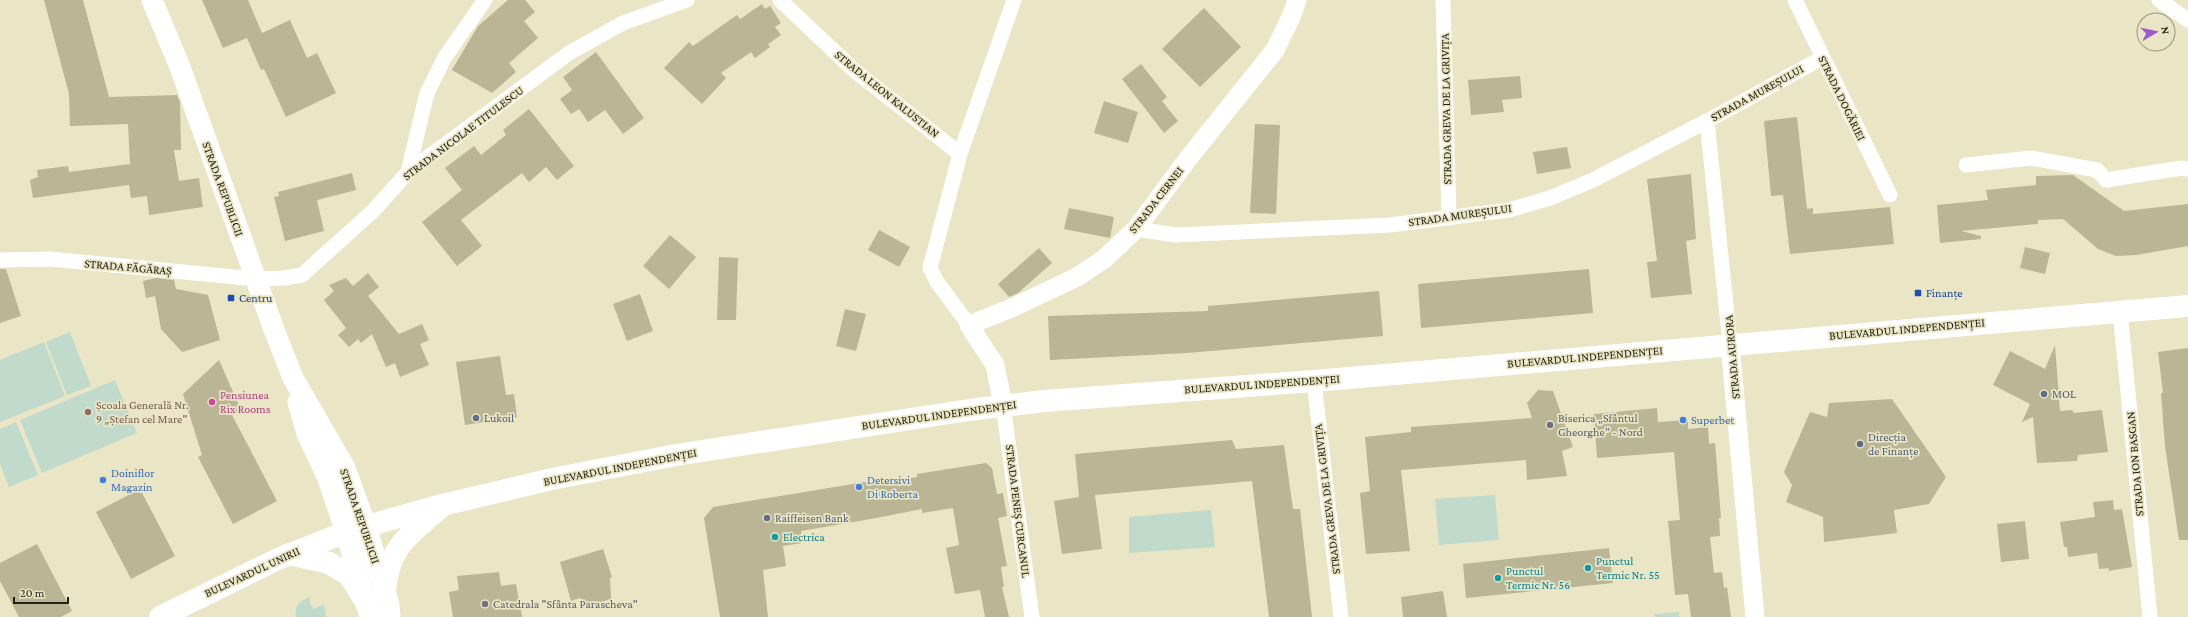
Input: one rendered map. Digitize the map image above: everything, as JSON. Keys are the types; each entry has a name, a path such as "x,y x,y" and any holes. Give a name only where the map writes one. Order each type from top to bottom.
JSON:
{"main road":[{"name":"STRADA REPUBLICII","path":"152,0 180,67 293,378 307,434 327,476 356,529 385,592 390,617"},
{"name":"BULEVARDUL INDEPENDENȚEI","path":"356,529 445,504 552,479 676,456 1003,405 1314,381 1730,344 2188,306"},
{"path":"385,592 386,575 401,542 445,504"},
{"name":"STRADA REPUBLICII","path":"356,529 368,611"},
{"name":"BULEVARDUL UNIRII","path":"160,617 206,593 289,554 356,529"},
{"path":"289,554 329,563 349,575 368,611"}],"street":[{"path":"408,172 428,93 445,57 485,0"},
{"name":"STRADA NICOLAE TITULESCU","path":"256,279 284,278 302,275 374,211 408,172 569,53 623,24 687,0"},
{"name":"STRADA LEON KALUSTIAN","path":"780,0 855,71 960,154"},
{"path":"1003,405 995,366 969,325 937,282 930,268 960,154 1014,0"},
{"name":"STRADA CERNEI","path":"969,325 1014,307 1077,277 1104,259 1136,229 1187,160 1275,50 1291,17 1297,0"},
{"name":"STRADA GREVA DE LA GRIVIȚA","path":"1443,0 1449,218"},
{"name":"STRADA DOGĂRIEI","path":"1795,0 1890,195"},
{"path":"2161,1 2188,20"},
{"name":"STRADA MUREȘULUI","path":"1136,229 1176,235 1390,224 1510,210 1550,198 1593,180 1707,121 1822,58"},
{"name":"STRADA AURORA","path":"1707,121 1730,344 1755,617"},
{"path":"1966,165 2031,158 2097,170 2106,180 2181,168 2188,169"},
{"name":"STRADA FĂGĂRAȘ","path":"0,260 50,259 256,279"},
{"name":"STRADA ION BASGAN","path":"2120,311 2150,617"},
{"name":"STRADA GREVA DE LA GRIVIȚA","path":"1314,381 1341,617"},
{"name":"STRADA PENEȘ CURCANUL","path":"1003,405 1032,617"}],"green space":[{"path":"70,332 91,386 67,395 46,342"},
{"path":"44,342 65,396 0,422 0,360"},
{"path":"115,380 137,433 42,473 20,420"},
{"path":"16,422 38,475 9,487 0,464 0,429"},
{"path":"1495,495 1499,540 1439,545 1435,499"},
{"path":"1211,510 1215,547 1129,553 1129,517"},
{"path":"310,597 310,604 314,609 324,604 326,617 296,617 298,604"},
{"path":"1679,612 1679,617 1655,617 1654,614"}],"building":[{"path":"44,0 83,0 109,97 177,95 180,102 181,150 174,150 179,181 199,178 203,207 149,215 147,196 131,198 129,185 33,198 30,180 38,177 37,170 68,166 69,172 130,164 128,124 70,126 69,94"},
{"path":"202,0 248,0 262,33 290,20 307,58 317,53 336,93 286,117 264,69 261,70 247,38 223,48"},
{"path":"508,0 525,0 535,12 524,21 538,38 509,63 516,72 492,93 452,70 478,26"},
{"path":"762,4 765,9 770,6 781,23 775,27 781,35 768,44 770,47 755,58 751,52 721,73 726,78 702,104 664,68 689,42 693,46 737,15 740,19"},
{"path":"1204,8 1241,47 1200,87 1162,49"},
{"path":"596,52 644,118 623,134 605,110 588,122 579,109 571,114 560,99 572,90 563,77"},
{"path":"1141,64 1167,97 1162,101 1178,121 1164,133 1122,79"},
{"path":"1520,76 1522,98 1502,100 1504,112 1471,115 1468,80"},
{"path":"1104,101 1138,112 1128,143 1094,133"},
{"path":"529,109 574,166 557,180 546,167 529,182 522,173 461,220 482,246 457,266 422,222 462,190 445,168 474,146 481,155 506,135 503,130"},
{"path":"1797,117 1807,209 1813,208 1813,214 1890,207 1894,244 1790,254 1783,195 1771,196 1764,121"},
{"path":"1255,124 1280,125 1276,214 1250,213"},
{"path":"1567,147 1571,168 1537,174 1533,152"},
{"path":"352,173 356,190 317,200 324,231 285,241 274,197 279,196 278,192"},
{"path":"1691,174 1696,239 1686,241 1692,294 1651,298 1647,262 1657,261 1647,179"},
{"path":"2073,175 2124,211 2188,204 2188,246 2136,255 2116,256 2098,249 2063,219 2038,220 2038,224 1961,231 1981,236 1981,239 1940,243 1937,205 1988,200 1986,190 2036,185 2036,176"},
{"path":"1069,208 1114,217 1110,238 1064,229"},
{"path":"879,230 910,247 899,267 868,250"},
{"path":"670,235 696,257 669,289 643,266"},
{"path":"2025,247 2050,253 2045,274 2020,268"},
{"path":"1039,248 1052,263 1018,293 1009,297 998,284"},
{"path":"719,257 738,258 736,320 717,320"},
{"path":"0,269 6,269 21,316 0,323"},
{"path":"1589,269 1593,313 1421,328 1418,284"},
{"path":"368,273 379,287 368,296 399,334 422,324 429,340 420,344 429,365 400,377 395,363 386,367 372,334 361,343 358,339 349,347 338,335 346,328 324,300 334,291 329,285 346,278 353,286"},
{"path":"156,278 174,280 176,289 208,295 220,340 182,352 161,329 155,296 146,298 143,281"},
{"path":"1379,291 1383,336 1187,353 1050,360 1048,316 1208,311 1208,306"},
{"path":"640,294 653,331 627,341 613,304"},
{"path":"845,309 866,314 856,351 836,346"},
{"path":"2055,345 2060,411 2072,410 2074,413 2102,410 2108,452 2078,455 2077,461 2037,463 2033,417 2022,422 2030,404 1993,385 2010,351 2045,369"},
{"path":"2188,348 2188,540 2179,540 2165,446 2161,393 2163,393 2158,352"},
{"path":"500,356 506,395 514,394 517,417 465,425 456,362"},
{"path":"219,360 241,410 232,415 277,501 233,524 198,457 202,455 183,394"},
{"path":"1538,390 1553,391 1573,447 1562,451 1567,476 1527,480 1526,460 1401,470 1410,551 1366,554 1360,493 1370,491 1365,437 1411,432 1411,427 1532,418 1527,403"},
{"name":"Direcția de Finanțe","path":"1892,399 1946,477 1929,504 1894,510 1897,533 1824,542 1823,517 1786,502 1792,485 1784,472 1810,412 1827,417 1829,403"},
{"path":"1657,408 1658,422 1688,420 1688,429 1708,427 1709,444 1715,443 1721,518 1719,518 1720,536 1710,537 1714,573 1722,572 1724,588 1727,587 1731,617 1691,617 1688,594 1675,595 1668,521 1680,520 1674,452 1597,458 1594,414"},
{"path":"1232,440 1236,449 1284,445 1293,509 1300,509 1312,617 1269,617 1252,481 1095,495 1102,549 1062,554 1054,501 1079,497 1075,454"},
{"path":"986,463 992,468 997,494 1003,493 1007,516 998,518 1007,566 1001,567 1004,587 1002,587 1009,617 985,617 980,590 955,594 946,548 959,545 953,508 922,513 922,509 801,531 802,543 783,546 786,566 763,570 768,617 720,617 704,518 713,507 865,482 885,480 885,483 917,477 917,474"},
{"path":"140,489 175,556 131,579 96,512"},
{"path":"2113,500 2114,510 2122,509 2132,567 2108,571 2109,568 2099,569 2097,553 2068,557 2067,547 2064,547 2060,522 2095,517 2093,502"},
{"path":"2025,521 2029,559 2001,562 1997,524"},
{"path":"37,544 72,611 61,617 19,617 0,581 0,563"},
{"path":"1609,548 1613,583 1466,598 1463,564"},
{"path":"603,549 612,577 610,578 611,599 597,603 584,602 580,598 571,601 560,562"},
{"name":"Catedrala \"Sfânta Parascheva\"","path":"499,572 501,586 516,584 522,617 453,617 449,592 459,590 457,576"},
{"path":"1443,591 1447,617 1403,617 1401,597"}],"place":[{"name":"Finanțe","path":"1918,293"},
{"name":"Centru","path":"231,298"},
{"name":"MOL","path":"2044,394"},
{"name":"Pensiunea Rix Rooms","path":"212,402"},
{"name":"Școala Generală Nr. 9 „Ștefan cel Mare\"","path":"88,412"},
{"name":"Lukoil","path":"476,418"},
{"name":"Superbet","path":"1683,420"},
{"name":"Biserica „Sfântul Gheorghe” - Nord","path":"1550,425"},
{"name":"Direcția de Finanțe","path":"1860,444"},
{"name":"Doiniflor Magazin","path":"103,480"},
{"name":"Detersivi Di Roberta","path":"859,487"},
{"name":"Raiffeisen Bank","path":"767,518"},
{"name":"Electrica","path":"775,537"},
{"name":"Punctul Termic Nr. 55","path":"1588,568"},
{"name":"Punctul Termic Nr. 56","path":"1498,578"},
{"name":"Catedrala \"Sfânta Parascheva\"","path":"485,604"}]}
